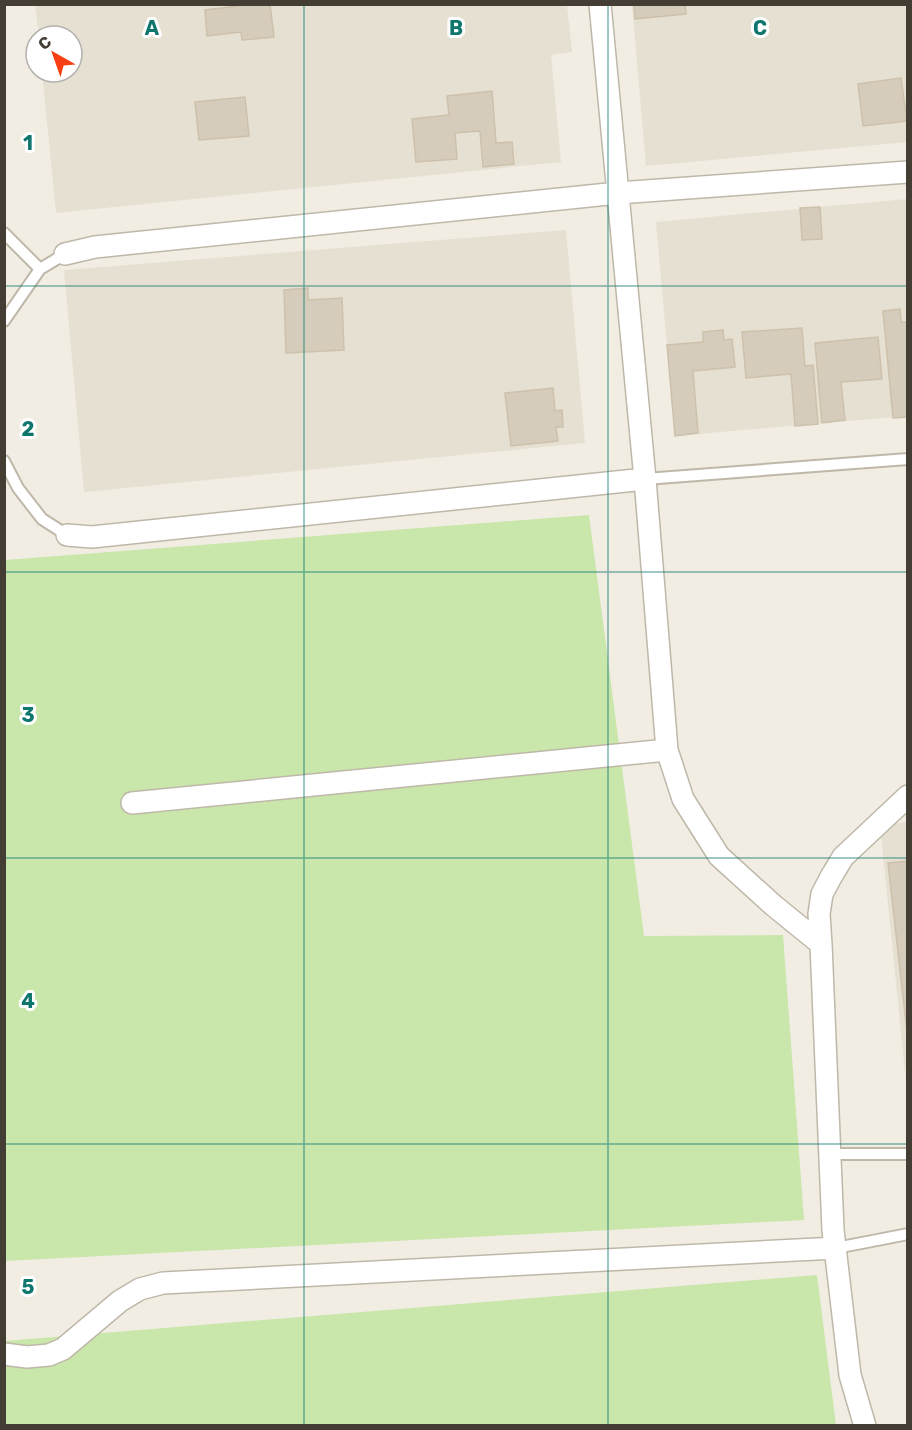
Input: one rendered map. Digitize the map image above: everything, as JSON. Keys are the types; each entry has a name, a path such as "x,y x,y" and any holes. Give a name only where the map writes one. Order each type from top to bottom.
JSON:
{"street":[{"path":"600,4 645,478 667,750 683,799 719,856 773,905 821,944"},
{"path":"65,254 95,247 618,193 908,172"},
{"path":"67,535 92,537 645,478"},
{"path":"132,803 667,750"},
{"path":"865,1425 850,1375 833,1230 819,914 822,894 843,857 908,796"},
{"path":"4,1354 27,1357 49,1355 63,1349 120,1301 140,1288 163,1283 836,1248"}],"lane":[{"path":"4,233 40,269"},
{"path":"4,321 40,269 65,254"},
{"path":"645,478 908,459"},
{"path":"4,461 18,488 42,519 67,535"},
{"path":"830,1154 908,1154"},
{"path":"836,1248 908,1234"}],"shaded area":[{"path":"35,5 567,5 572,52 551,55 561,162 56,213 43,84 84,84 84,24 37,24"},
{"path":"632,5 907,5 907,142 646,166"},
{"path":"907,199 907,416 675,436 656,222"},
{"path":"566,230 585,443 84,492 64,270"},
{"path":"907,822 907,1092 880,825"}],"green space":[{"path":"589,515 644,936 783,935 804,1220 5,1261 5,560"},
{"path":"817,1275 836,1425 5,1426 5,1341"}],"building":[{"path":"238,4 270,4 274,37 242,40 241,32 207,36 205,10 238,6"},
{"path":"634,4 685,4 686,14 635,19"},
{"path":"901,78 907,121 863,126 858,84"},
{"path":"492,91 496,143 512,142 514,164 483,167 480,131 455,133 457,159 416,162 412,119 449,115 447,96"},
{"path":"245,97 249,136 199,140 195,102"},
{"path":"820,207 822,239 802,240 800,208"},
{"path":"308,288 308,300 342,298 344,350 286,353 284,290"},
{"path":"900,309 901,322 908,322 908,417 893,418 883,311"},
{"path":"802,328 805,366 813,365 818,424 795,426 791,374 746,378 742,332"},
{"path":"723,330 724,340 732,339 735,367 693,371 698,433 675,436 667,345 703,342 703,332"},
{"path":"878,337 882,379 841,382 845,420 822,423 815,343"},
{"path":"553,388 555,411 562,410 563,427 556,427 558,441 511,446 505,393"},
{"path":"908,861 908,1041 888,863"}]}
